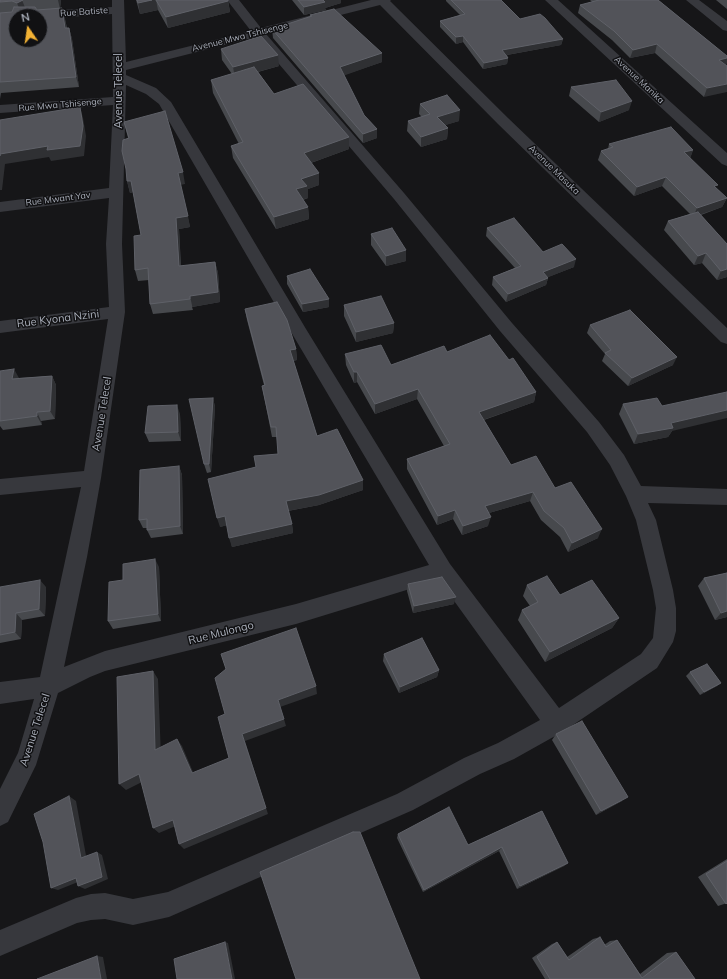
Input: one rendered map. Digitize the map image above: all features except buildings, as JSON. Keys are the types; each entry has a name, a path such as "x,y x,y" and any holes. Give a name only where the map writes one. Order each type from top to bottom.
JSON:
{"street":[{"path":"0,943 81,910 105,906 133,912 176,901 405,802 472,766 512,748 556,722 649,661 662,642 667,621 663,590 646,520 635,494 617,460 593,427 534,360 399,196 258,32 233,0"},
{"name":"Avenue Mwa Tshisenge","path":"119,72 258,32 383,0"},
{"name":"Avenue Masuka","path":"383,0 503,121 727,338"},
{"name":"Avenue Manika","path":"551,0 727,161"},
{"path":"692,0 727,27"},
{"name":"Rue Batiste","path":"48,13 118,5"},
{"name":"Avenue Telecel","path":"0,814 28,757 49,686 77,557 92,478 117,312 114,244 120,100 118,5"},
{"path":"119,72 151,91 164,102 300,333 443,570 556,722"},
{"name":"Rue Mwa Tshisenge","path":"0,109 120,100"},
{"name":"Rue Mwant Yav","path":"0,207 115,192"},
{"name":"Rue Kyona Nzini","path":"0,327 117,312"},
{"path":"0,487 92,478"},
{"path":"635,494 727,497"},
{"name":"Rue Mulongo","path":"0,693 49,686 105,661 296,614 443,570"}]}
